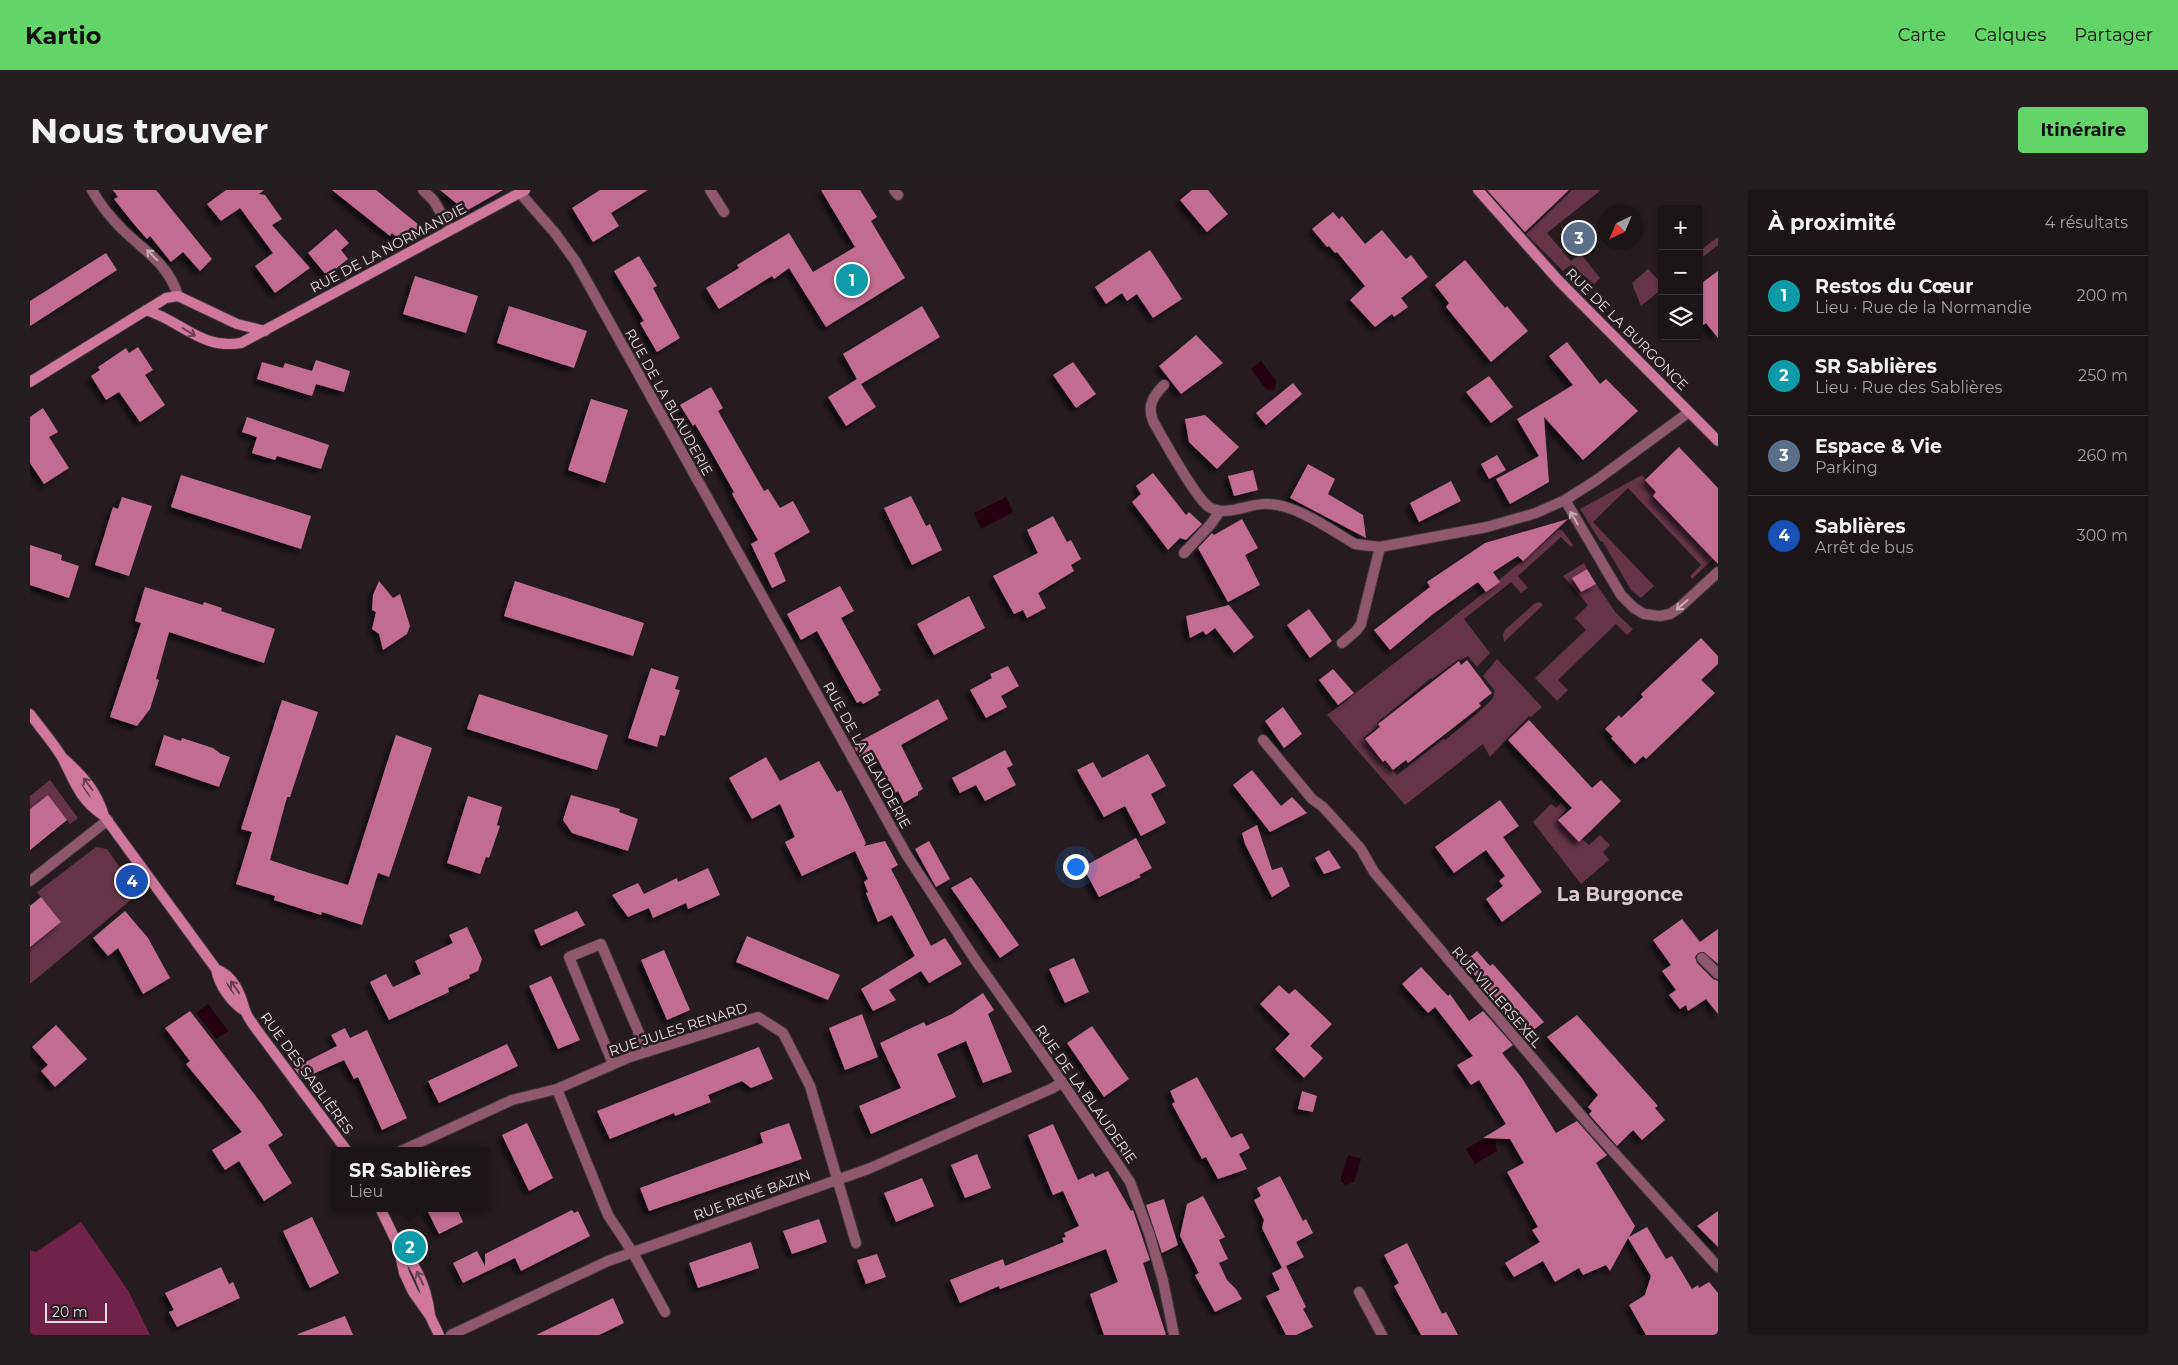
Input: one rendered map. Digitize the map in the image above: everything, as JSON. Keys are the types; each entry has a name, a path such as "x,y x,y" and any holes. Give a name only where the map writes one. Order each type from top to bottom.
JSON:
{"street":[{"path":"92,190 101,206 123,230 152,254 166,271 178,296"},
{"path":"423,190 442,212 450,229"},
{"path":"710,190 724,212"},
{"name":"RUE DE LA BURGONCE","path":"1478,190 1559,282 1718,441"},
{"name":"RUE DE LA NORMANDIE","path":"146,310 170,319 202,340 217,344 241,343 522,192"},
{"name":"RUE DE LA BLAUDERIE","path":"522,192 576,262 796,655 853,761 925,885 1116,1160 1133,1190 1149,1233 1163,1281 1174,1335"},
{"path":"30,382 166,298 178,296 237,324 265,331"},
{"path":"1164,385 1152,400 1150,413 1153,422 1199,496 1210,508 1229,511 1256,504 1282,506 1355,544 1380,547 1508,522 1536,513 1565,500 1606,473 1689,412"},
{"path":"1565,500 1620,595 1634,608 1644,614 1660,616 1670,614 1718,572"},
{"path":"1184,552 1211,524 1220,511"},
{"path":"1342,644 1361,624 1380,547"},
{"name":"RUE DES SABLIÈRES","path":"30,714 62,758 79,772 92,788 100,801 106,818 216,969 224,988 237,1006 245,1011 344,1147"},
{"name":"RUE VILLERSEXEL","path":"1263,740 1312,800 1324,807 1361,849 1374,872 1584,1120 1718,1266"},
{"path":"30,881 106,818"},
{"path":"613,1064 569,957 601,944 647,1052"},
{"path":"1702,958 1718,974"},
{"name":"RUE JULES RENARD","path":"410,1147 512,1100 557,1089 613,1064 758,1017 783,1033 810,1086 856,1243"},
{"name":"RUE RENÉ BAZIN","path":"451,1335 608,1261 868,1169 1053,1088 1062,1082"},
{"path":"557,1089 608,1215 633,1253 665,1312"},
{"path":"382,1212 398,1245 400,1259 407,1280 430,1316 439,1335"},
{"path":"1359,1292 1382,1335"}],"shaded area":[{"path":"1572,190 1601,190 1547,233 1571,261 1581,254 1600,278 1594,284 1571,265 1563,271 1526,234"},
{"path":"1718,237 1718,245 1703,257 1703,248"},
{"path":"1648,269 1658,280 1658,292 1641,306 1632,283"},
{"path":"1261,361 1276,381 1275,389 1272,391 1266,389 1251,369"},
{"path":"1642,475 1657,492 1654,496 1713,559 1692,579 1690,576 1701,565 1628,488 1593,522 1654,586 1641,598 1631,590 1603,542 1600,541 1580,509"},
{"path":"1006,497 1013,512 981,529 974,513"},
{"path":"1558,530 1562,530 1573,545 1571,547 1561,537 1518,576 1528,588 1521,593 1511,582 1464,619 1490,653 1477,667 1468,656 1461,660 1459,659 1431,678 1377,723 1378,726 1363,738 1383,763 1385,761 1397,775 1443,739 1445,740 1449,737 1491,701 1495,691 1483,676 1497,659 1542,707 1531,717 1529,716 1490,757 1483,744 1405,805 1327,715 1473,601"},
{"path":"1584,563 1587,569 1572,578 1580,592 1596,584 1616,613 1633,629 1627,635 1616,624 1558,680 1568,690 1557,701 1535,678 1586,630 1575,618 1588,605 1563,576"},
{"path":"1540,602 1543,605 1504,642 1503,634 1505,630 1534,604"},
{"path":"50,780 78,818 70,824 48,795 30,809 30,796"},
{"path":"1561,803 1567,809 1558,819 1579,842 1582,839 1589,845 1600,835 1610,845 1603,852 1609,860 1581,884 1533,822 1551,804 1556,808"},
{"path":"96,847 107,849 138,894 30,984 30,947 61,922 37,892"},
{"path":"208,1004 228,1031 216,1039 196,1013"},
{"path":"1488,1136 1495,1141 1497,1151 1475,1164 1466,1149"},
{"path":"1348,1155 1361,1159 1354,1182 1346,1185 1341,1181 1341,1177"},
{"path":"81,1222 129,1292 150,1335 30,1335 30,1250 36,1252"}],"building":[{"path":"113,190 156,190 212,259 200,271 183,252 171,262 150,236 147,239 133,223 114,199 118,197"},
{"path":"226,190 264,190 259,194 265,195 282,219 272,225 310,268 275,293 255,266 273,253 240,208 221,221 207,204"},
{"path":"332,190 376,190 425,230 403,243 392,233 390,236"},
{"path":"440,190 503,190 466,211"},
{"path":"600,190 648,190 611,213 619,226 593,242 572,208"},
{"path":"821,190 860,190 877,217 871,221 905,278 826,327 789,268 774,279 772,276 719,309 706,288 739,268 737,265 789,233 813,272 855,247"},
{"path":"1192,190 1208,190 1228,214 1207,232 1180,200"},
{"path":"1487,190 1569,190 1525,232"},
{"path":"1333,212 1339,219 1342,216 1365,244 1382,230 1406,259 1411,255 1428,277 1401,298 1408,307 1394,317 1392,314 1375,327 1350,300 1365,286 1337,252 1335,253 1329,246 1327,247 1312,229"},
{"path":"336,229 349,243 341,250 348,259 327,276 308,253"},
{"path":"1150,250 1182,299 1153,318 1137,294 1127,301 1122,293 1106,304 1095,287"},
{"path":"106,253 117,270 30,326 30,301"},
{"path":"639,256 657,286 653,288 680,338 657,352 640,323 644,321 614,271"},
{"path":"1465,260 1505,308 1507,306 1528,331 1491,362 1446,307 1449,303 1435,285"},
{"path":"1718,271 1718,338 1706,323 1703,325 1703,282"},
{"path":"415,276 478,296 466,333 403,314"},
{"path":"509,306 587,331 574,368 497,343"},
{"path":"922,306 940,337 861,384 876,407 846,426 828,397 857,379 843,354"},
{"path":"1196,335 1223,363 1181,394 1159,366"},
{"path":"1567,342 1600,384 1606,379 1638,411 1583,460 1544,417 1549,482 1510,504 1496,479 1539,456 1517,419 1573,385 1549,356"},
{"path":"138,347 153,370 145,375 165,405 140,422 119,392 106,400 91,376 100,370 98,367 126,348 129,353"},
{"path":"316,360 350,371 344,392 316,384 312,396 257,379 262,362 283,368 285,363 312,371"},
{"path":"1073,362 1096,394 1076,408 1053,375"},
{"path":"1489,376 1513,407 1491,423 1466,392"},
{"path":"1293,383 1302,394 1266,425 1256,413"},
{"path":"711,387 723,408 718,411 764,491 768,489 780,508 793,501 810,532 774,553 786,581 772,588 751,544 758,540 732,494 734,492 695,424 693,426 680,405"},
{"path":"591,399 628,410 605,483 568,470"},
{"path":"43,408 58,432 49,437 69,468 44,484 30,463 30,417"},
{"path":"1205,415 1239,447 1217,469 1189,442 1185,419"},
{"path":"247,417 329,445 321,469 277,456 275,460 252,453 257,437 242,432"},
{"path":"1679,447 1718,488 1718,564 1653,496 1656,492 1645,480"},
{"path":"1497,455 1506,470 1489,479 1481,464"},
{"path":"1308,464 1335,479 1328,494 1363,515 1366,538 1290,498"},
{"path":"1253,470 1258,490 1234,496 1228,476"},
{"path":"1153,473 1186,515 1189,512 1202,524 1186,540 1180,538 1168,550 1132,502 1141,494 1136,486"},
{"path":"181,475 311,516 301,549 171,507"},
{"path":"1451,481 1461,501 1419,522 1410,503"},
{"path":"911,496 926,526 930,524 942,550 912,565 884,508"},
{"path":"122,497 152,506 129,576 95,565 113,507 118,509"},
{"path":"1053,516 1067,542 1071,540 1081,559 1071,565 1074,571 1038,593 1046,608 1027,618 1023,610 1014,614 993,576 1038,553 1027,530"},
{"path":"1242,519 1258,548 1245,555 1260,585 1228,602 1198,548 1212,533 1214,535"},
{"path":"1568,519 1523,561 1518,556 1493,572 1500,582 1486,592 1478,582 1433,614 1390,650 1374,630 1430,587 1427,582 1485,543"},
{"path":"30,545 62,555 61,560 79,566 69,598 30,585"},
{"path":"1587,569 1596,584 1581,592 1572,578"},
{"path":"379,581 393,598 400,594 410,626 407,634 383,650 379,634 372,629 376,612 372,610 373,595"},
{"path":"515,581 644,623 633,656 504,616"},
{"path":"840,586 854,611 841,618 881,690 878,692 879,695 863,704 861,701 857,703 817,631 801,640 787,614"},
{"path":"145,587 203,605 204,602 222,608 221,611 275,629 264,663 169,632 156,679 159,680 150,709 137,726 110,717 141,623 135,621"},
{"path":"969,596 985,628 934,655 917,624"},
{"path":"1229,605 1254,637 1234,653 1215,628 1206,635 1203,631 1190,638 1186,616"},
{"path":"1309,609 1332,641 1310,658 1287,625"},
{"path":"1701,638 1718,656 1718,664 1701,680 1715,693 1646,759 1643,756 1635,764 1605,729 1619,715 1621,718 1643,697 1641,694"},
{"path":"1467,660 1492,693 1479,703 1481,706 1408,763 1406,760 1393,770 1385,760 1383,762 1365,739 1380,727 1378,724 1459,661 1461,665"},
{"path":"1008,666 1019,686 1001,696 1007,707 986,718 970,690 992,678 990,674"},
{"path":"651,668 679,677 675,689 680,690 665,736 660,735 657,747 628,738"},
{"path":"1333,669 1354,693 1338,705 1319,680"},
{"path":"479,694 608,735 597,770 467,729"},
{"path":"938,699 948,719 901,745 923,789 918,792 918,795 904,803 898,791 895,793 874,752 861,759 853,745"},
{"path":"282,700 318,712 290,797 287,797 270,860 303,871 348,885 396,735 432,748 389,877 378,873 362,925 322,912 321,915 274,900 275,896 236,884 252,832 241,829"},
{"path":"1283,707 1302,734 1284,748 1265,721"},
{"path":"1529,720 1592,788 1601,780 1621,801 1579,842 1558,820 1572,808 1508,740"},
{"path":"164,735 181,741 182,738 213,748 221,754 230,757 219,787 155,765"},
{"path":"1005,750 1013,765 1007,768 1016,785 985,801 976,785 960,793 952,778"},
{"path":"1148,754 1166,786 1151,794 1166,823 1141,836 1125,806 1104,817 1077,770 1093,762 1102,778"},
{"path":"766,757 780,781 819,761 837,792 841,790 866,843 864,846 885,841 898,865 891,869 931,946 945,938 962,964 929,983 921,971 889,990 896,1000 873,1011 861,989 915,956 892,915 878,922 866,893 868,892 864,882 868,879 855,851 802,876 785,842 795,837 780,804 752,819 729,778"},
{"path":"1252,770 1281,806 1292,797 1307,813 1270,832 1233,785"},
{"path":"48,795 67,820 30,850 30,809"},
{"path":"571,795 620,809 619,812 638,819 628,851 572,833 563,820"},
{"path":"468,796 502,807 497,825 500,826 489,858 486,857 480,874 447,863"},
{"path":"1500,800 1519,826 1503,837 1542,892 1502,922 1486,899 1503,886 1499,881 1505,876 1486,850 1454,873 1435,847"},
{"path":"1257,825 1272,870 1282,867 1290,886 1272,897 1245,844 1242,833"},
{"path":"1136,838 1152,868 1139,875 1141,877 1099,897 1083,867"},
{"path":"929,841 950,879 936,887 915,849"},
{"path":"1329,850 1341,868 1324,874 1315,858"},
{"path":"708,868 720,895 688,909 686,903 653,918 649,908 628,917 612,895 638,883 644,894 677,878 678,882"},
{"path":"971,877 1019,945 1000,958 951,888"},
{"path":"41,897 61,922 30,947 30,906"},
{"path":"125,911 148,938 170,978 143,994 118,948 108,956 93,938"},
{"path":"577,911 585,925 541,946 534,930"},
{"path":"1682,919 1700,942 1718,929 1718,964 1704,952 1698,953 1695,957 1697,963 1713,979 1718,981 1718,1014 1706,999 1688,1011 1686,1005 1680,1009 1669,995 1676,990 1662,971 1671,965 1653,940"},
{"path":"467,927 482,959 478,971 469,975 470,978 448,988 449,992 389,1020 370,982 386,974 393,987 421,974 415,961 453,943 449,935"},
{"path":"747,936 840,975 828,1000 736,962"},
{"path":"664,950 690,1010 667,1020 641,960"},
{"path":"1477,951 1490,966 1493,964 1544,1022 1524,1037 1464,962"},
{"path":"1074,958 1089,992 1065,1003 1049,969"},
{"path":"1421,967 1448,996 1450,994 1469,1021 1483,1011 1513,1045 1502,1053 1522,1078 1556,1133 1577,1121 1607,1155 1596,1163 1635,1226 1629,1237 1647,1227 1666,1259 1672,1256 1692,1289 1698,1285 1699,1288 1709,1282 1718,1293 1718,1335 1646,1335 1629,1305 1645,1295 1651,1276 1628,1238 1610,1271 1606,1265 1583,1275 1579,1268 1555,1282 1543,1261 1514,1277 1505,1263 1540,1242 1532,1230 1538,1227 1507,1172 1524,1163 1510,1139 1483,1138 1506,1124 1479,1080 1471,1085 1457,1065 1473,1056 1435,1007 1428,1013 1402,984"},
{"path":"551,976 580,1040 558,1049 529,986"},
{"path":"1279,985 1289,994 1295,989 1332,1024 1310,1046 1323,1058 1304,1078 1275,1049 1290,1034 1260,1004"},
{"path":"983,993 994,1010 988,1014 1012,1072 983,1083 966,1041 937,1054 956,1097 871,1134 859,1106 901,1088 880,1043 924,1022 926,1026 952,1014"},
{"path":"190,1011 262,1104 283,1135 268,1145 292,1183 264,1201 239,1161 225,1170 212,1150 242,1132 186,1064 190,1061 165,1028"},
{"path":"862,1014 878,1057 845,1070 829,1028"},
{"path":"1577,1015 1658,1106 1655,1108 1665,1120 1642,1140 1633,1130 1617,1146 1589,1114 1592,1111 1588,1107 1598,1095 1547,1037"},
{"path":"56,1025 87,1059 55,1087 41,1071 48,1065 32,1047"},
{"path":"1092,1026 1129,1079 1104,1097 1067,1043"},
{"path":"345,1028 350,1038 367,1030 407,1118 382,1130 358,1077 354,1079 344,1060 302,1079 294,1068 337,1046 331,1035"},
{"path":"507,1044 518,1066 439,1103 428,1081"},
{"path":"759,1047 773,1079 751,1088 742,1081 708,1095 711,1102 675,1116 674,1113 610,1139 597,1111"},
{"path":"1197,1077 1231,1138 1242,1133 1250,1148 1239,1154 1247,1169 1218,1179 1206,1157 1202,1159 1172,1104 1175,1102 1170,1091"},
{"path":"1302,1091 1317,1096 1313,1112 1298,1109"},
{"path":"527,1123 553,1178 529,1191 502,1135"},
{"path":"789,1123 802,1159 649,1211 640,1188 763,1143 760,1133"},
{"path":"1053,1124 1078,1180 1093,1173 1095,1177 1108,1171 1131,1211 1133,1210 1150,1260 1143,1263 1166,1335 1104,1335 1090,1294 1118,1282 1106,1249 1000,1289 999,1286 960,1303 950,1280 1003,1259 1005,1266 1064,1242 1062,1238 1066,1237 1064,1233 1079,1226 1063,1191 1053,1195 1028,1135"},
{"path":"977,1154 991,1188 965,1198 951,1165"},
{"path":"1280,1176 1303,1221 1306,1219 1313,1233 1296,1242 1304,1257 1282,1268 1262,1228 1264,1220 1254,1200 1261,1196 1257,1188"},
{"path":"922,1178 934,1206 896,1222 884,1193"},
{"path":"1203,1196 1225,1237 1219,1240 1228,1259 1219,1263 1227,1280 1242,1299 1215,1312 1195,1275 1199,1273 1180,1236 1187,1204"},
{"path":"1164,1199 1178,1245 1162,1253 1146,1205"},
{"path":"572,1210 574,1213 578,1211 590,1236 521,1271 515,1258 463,1283 453,1263 477,1251 485,1266 485,1254"},
{"path":"1718,1211 1718,1247 1697,1226"},
{"path":"428,1212 459,1212 463,1222 439,1234"},
{"path":"312,1217 339,1273 310,1288 283,1231"},
{"path":"819,1219 827,1242 792,1254 783,1231"},
{"path":"751,1242 759,1268 698,1288 689,1263"},
{"path":"1407,1243 1442,1314 1446,1312 1458,1335 1421,1335 1394,1286 1399,1283 1384,1255"},
{"path":"877,1254 886,1277 866,1284 857,1260"},
{"path":"1286,1266 1306,1307 1303,1309 1313,1327 1296,1335 1286,1335 1266,1296 1280,1290 1272,1273"},
{"path":"221,1267 229,1284 233,1282 240,1298 177,1327 169,1312 174,1310 165,1293"},
{"path":"613,1298 624,1323 599,1335 536,1335"},
{"path":"345,1316 353,1335 298,1335 298,1334"}],"place":[{"name":"Espace & Vie","path":"1579,238"},
{"name":"Restos du Cœur","path":"852,280"},
{"name":"Sablières","path":"132,881"},
{"name":"SR Sablières","path":"410,1247"}],"district":[{"name":"La Burgonce","path":"1620,894"}]}
